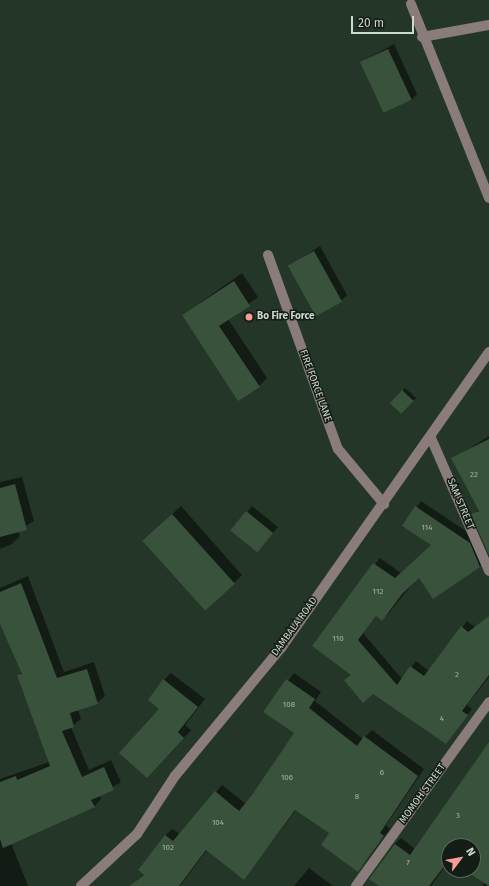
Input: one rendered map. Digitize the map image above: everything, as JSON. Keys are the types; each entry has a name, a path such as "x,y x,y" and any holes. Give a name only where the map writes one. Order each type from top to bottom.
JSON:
{"street":[{"path":"411,4 422,37 489,198"},
{"path":"422,37 489,25"},
{"name":"FIRE FORCE LANE","path":"268,255 338,450 384,504"},
{"name":"DAMBALA ROAD","path":"81,886 137,834 175,776 281,648 431,438 489,352"},
{"name":"SAM STREET","path":"431,438 489,571"},
{"name":"MOMOH STREET","path":"356,886 489,702"}],"building":[{"path":"388,49 412,100 384,113 360,62"},
{"path":"314,251 342,302 316,316 288,266"},
{"path":"234,281 250,306 219,326 260,387 238,401 182,315"},
{"path":"402,390 414,401 401,414 390,403"},
{"path":"489,439 489,555 471,514 479,511 451,458"},
{"path":"15,484 27,530 0,537 0,488"},
{"path":"415,506 470,543 480,567 433,599 419,578 402,594 382,621 376,616 358,640 397,685 410,666 424,676 461,626 468,632 489,616 489,675 462,711 468,715 446,744 373,694 363,703 344,680 351,675 312,646 373,563 395,578 431,545 402,526"},
{"path":"246,511 273,533 257,552 230,530"},
{"path":"172,514 235,584 205,611 142,541"},
{"path":"21,583 57,678 87,669 98,704 70,713 74,727 62,731 82,777 104,767 114,790 91,800 95,807 3,848 0,839 0,782 16,776 17,780 50,766 17,675 22,674 0,624 0,592"},
{"path":"163,679 198,707 178,732 184,738 147,778 119,753 159,709 148,700"},
{"path":"286,679 315,699 309,708 357,746 364,736 418,776 380,833 384,836 358,872 321,845 329,833 295,810 244,880 206,850 179,886 129,886 144,875 138,870 165,835 173,841 215,791 239,811 252,795 294,733 263,712"},
{"path":"489,742 489,886 476,878 481,878 481,838 441,838 441,870 429,886 379,886 369,879 395,844 410,855"}],"place":[{"name":"Bo Fire Force","path":"249,317"}]}
